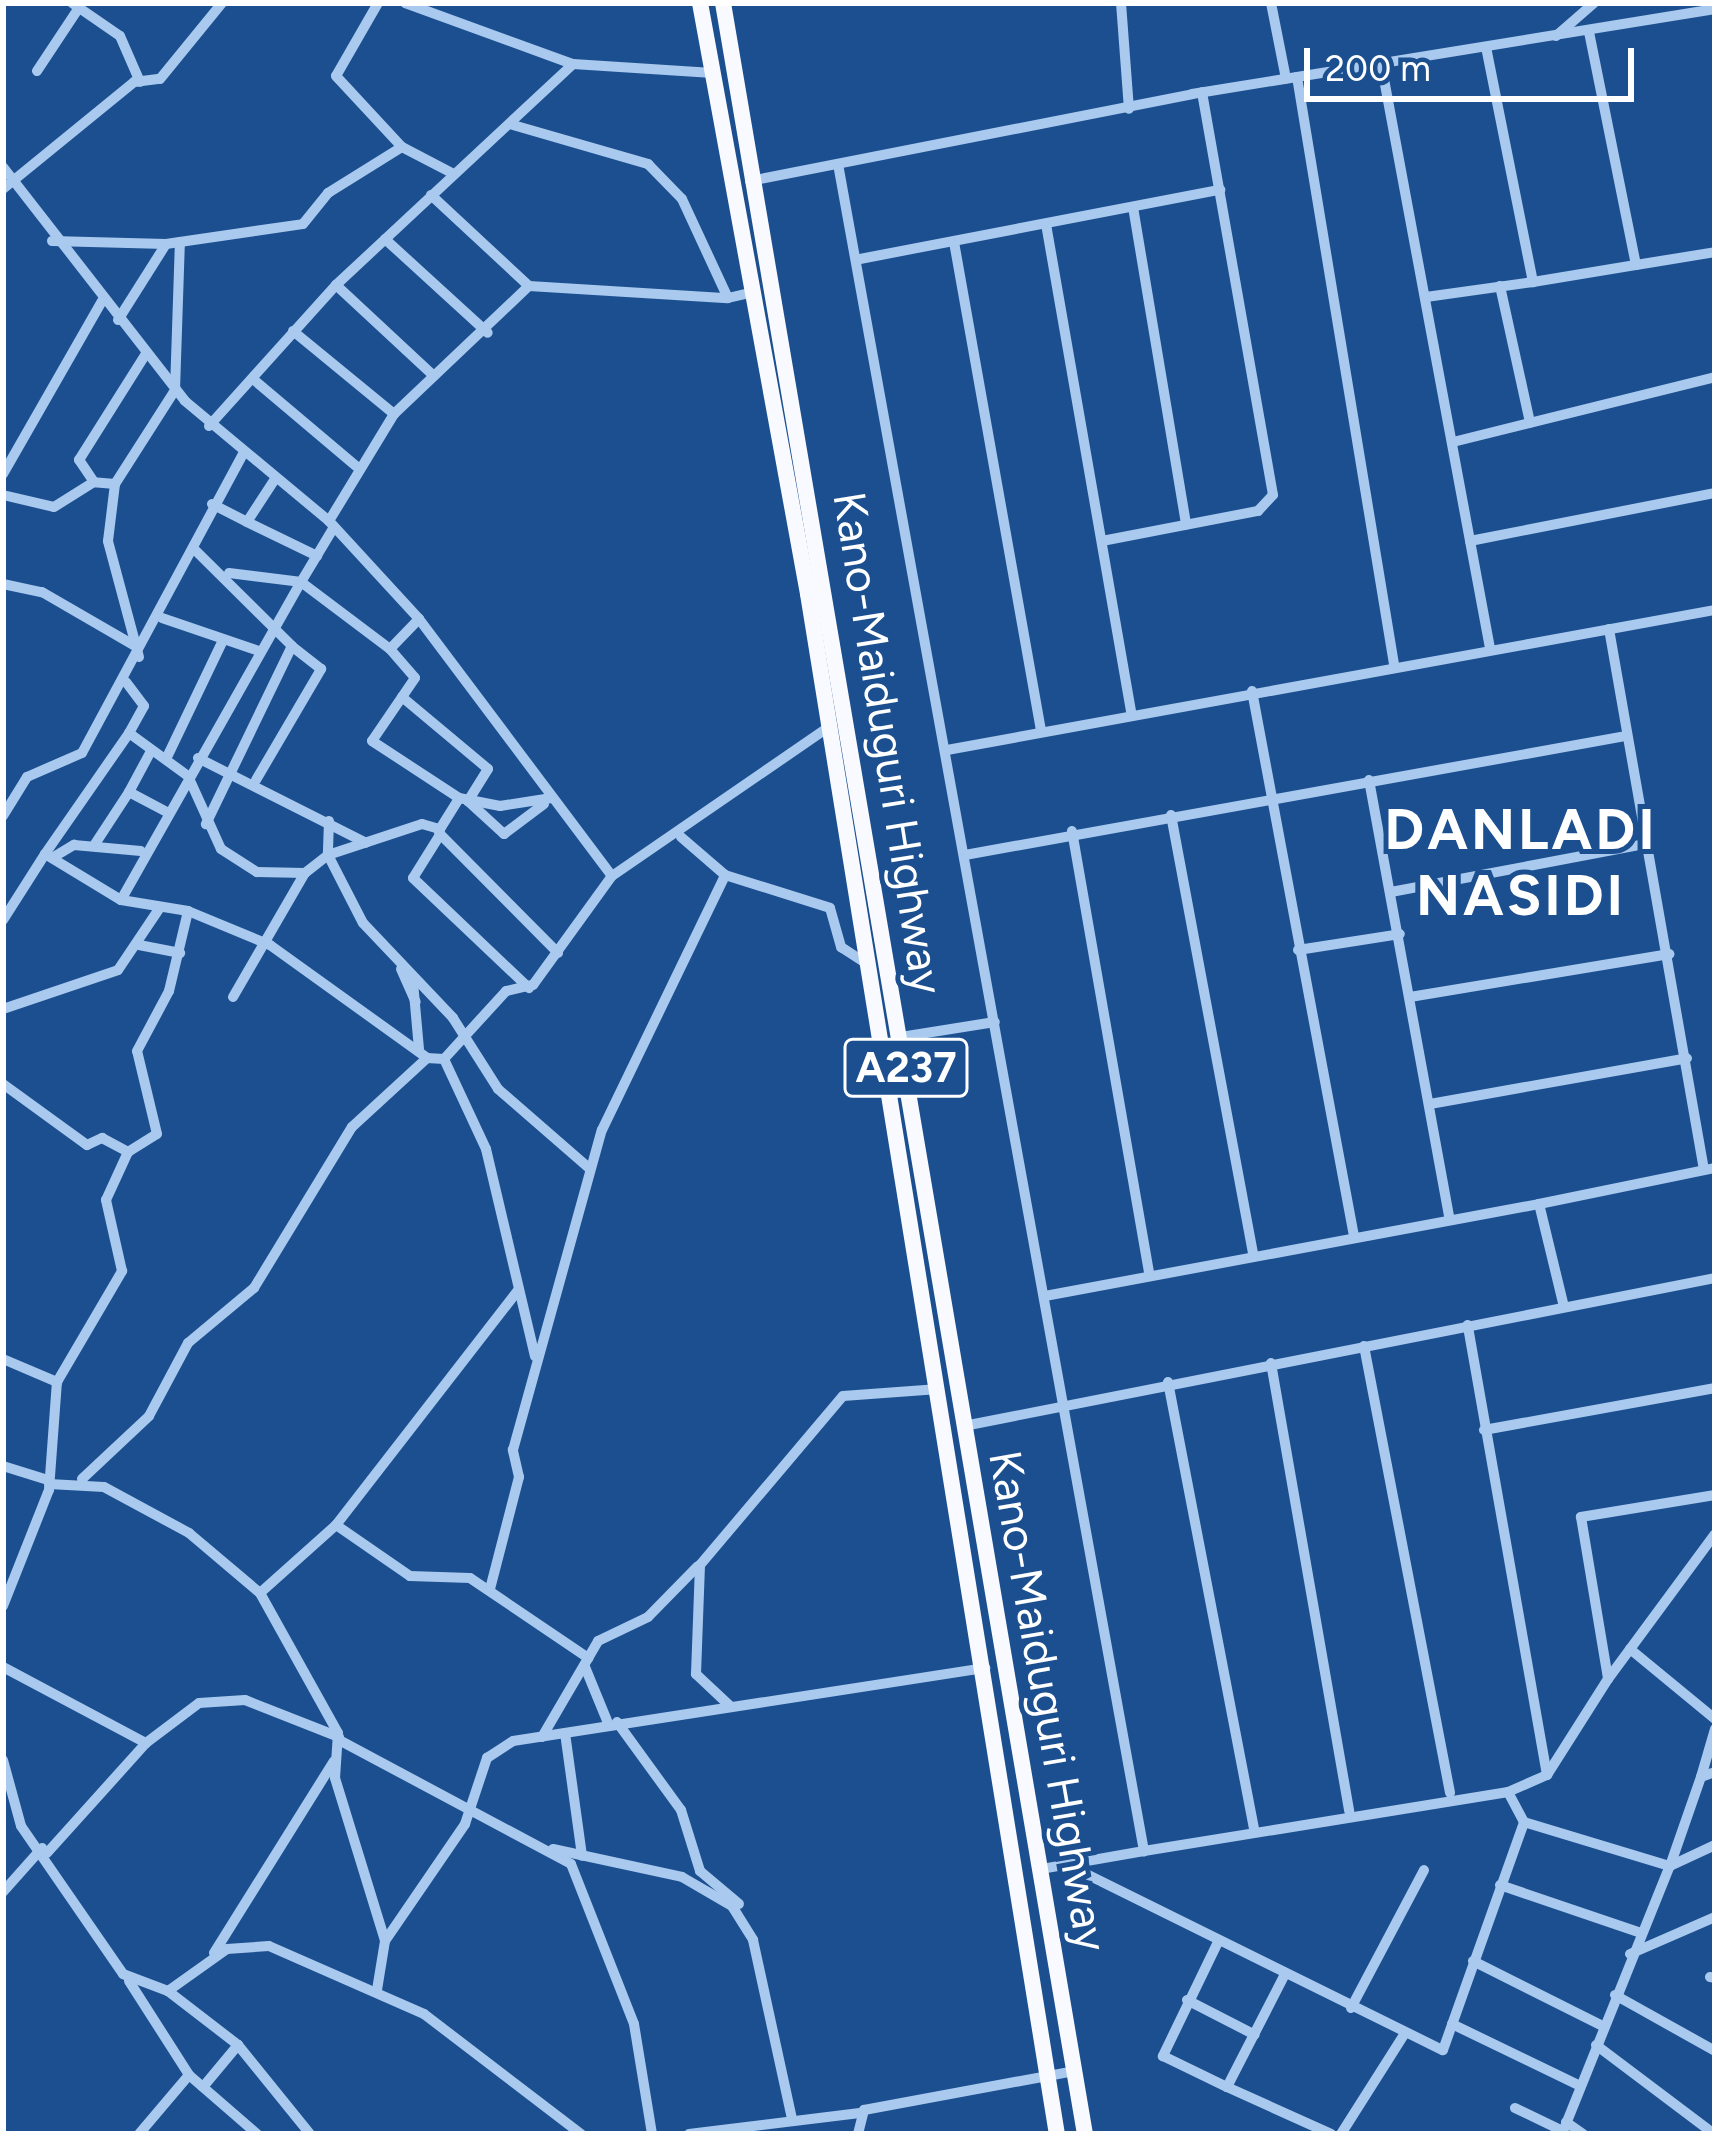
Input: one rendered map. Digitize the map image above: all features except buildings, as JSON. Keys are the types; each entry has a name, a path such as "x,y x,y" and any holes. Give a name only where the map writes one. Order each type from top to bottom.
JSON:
{"highway":[{"name":"Kano-Maiduguri Highway","path":"700,3 754,292 939,1389 1057,2134"},
{"name":"Kano-Maiduguri Highway","path":"723,3 1085,2134"}],"street":[{"path":"10,188 140,82 160,79 222,3"},
{"path":"378,3 336,76 401,147 452,173"},
{"path":"405,3 572,64 713,73"},
{"path":"1121,3 1130,109"},
{"path":"1271,3 1291,78 1394,664"},
{"path":"1555,37 1594,3"},
{"path":"37,71 78,5 120,36 140,82"},
{"path":"732,183 1202,92 1715,9"},
{"path":"1589,32 1636,265"},
{"path":"1486,46 1533,282"},
{"path":"1381,63 1490,648"},
{"path":"209,426 335,285 452,173 513,125 572,64"},
{"path":"1102,541 1258,511 1273,495 1202,92"},
{"path":"513,125 614,148 674,184 728,298"},
{"path":"52,241 166,244 303,224 323,197 401,147"},
{"path":"838,164 860,259 1144,1851"},
{"path":"3,167 10,188 175,390 209,426 332,524 419,620 509,750 612,876"},
{"path":"860,259 1220,190"},
{"path":"431,195 529,286 728,298 754,292"},
{"path":"1133,207 1186,525"},
{"path":"1046,224 1131,713"},
{"path":"385,239 488,333"},
{"path":"137,652 108,541 116,484 175,390 180,242"},
{"path":"954,242 1041,731"},
{"path":"118,320 166,244"},
{"path":"1426,297 1715,252"},
{"path":"335,285 433,375"},
{"path":"122,900 141,851 317,556 356,466 394,414 433,375 488,333 529,286"},
{"path":"1500,286 1530,423"},
{"path":"3,474 102,302"},
{"path":"293,331 394,414"},
{"path":"94,482 79,453 145,355"},
{"path":"1453,442 1715,377"},
{"path":"254,379 356,466"},
{"path":"3,816 28,778 82,753 126,682 137,652 162,618 212,504 244,454"},
{"path":"247,522 275,479"},
{"path":"3,495 54,507 94,482 116,484"},
{"path":"1470,541 1715,493"},
{"path":"212,504 317,556"},
{"path":"193,548 229,573 271,627 321,668 256,780"},
{"path":"229,573 301,582 390,649 415,678 372,741 463,799 508,836 548,801"},
{"path":"3,584 42,592 137,652"},
{"path":"947,751 1394,664 1714,614"},
{"path":"162,618 258,654 277,674"},
{"path":"390,649 419,620"},
{"path":"1045,1296 1149,1271 1539,1204 1709,1169 1609,629"},
{"path":"168,755 223,640"},
{"path":"206,824 292,646"},
{"path":"3,920 145,706 126,682"},
{"path":"1252,691 1354,1236"},
{"path":"402,697 488,770"},
{"path":"444,1059 506,991 529,988 612,876 681,837 827,728"},
{"path":"129,733 151,751 168,755 188,776 206,824 236,862 305,873"},
{"path":"965,855 1268,795 1626,736"},
{"path":"509,750 463,799 413,878 529,988"},
{"path":"95,844 151,751"},
{"path":"198,758 256,780 366,843"},
{"path":"1369,780 1450,1220"},
{"path":"129,792 166,812"},
{"path":"463,799 548,801"},
{"path":"1171,814 1253,1252"},
{"path":"328,821 328,854 344,894 464,1037 498,1089 590,1169"},
{"path":"1072,831 1149,1271"},
{"path":"233,997 270,945 305,873 328,854 366,843 439,834"},
{"path":"439,834 558,953"},
{"path":"681,837 725,875 830,908 841,947 866,963"},
{"path":"49,856 95,844 141,851"},
{"path":"1390,892 1646,844"},
{"path":"49,856 122,900 188,911 270,945 423,1054 444,1059"},
{"path":"490,1588 537,1364 590,1169 659,997 725,875"},
{"path":"3,1009 110,975 139,945 160,909"},
{"path":"3,1084 87,1145 102,1138 128,1152 149,1145 159,1126 137,1051 180,953 188,911"},
{"path":"1298,950 1400,934"},
{"path":"139,945 180,953"},
{"path":"1410,997 1669,954"},
{"path":"400,965 416,1002 423,1054"},
{"path":"901,1037 995,1022"},
{"path":"82,1479 138,1430 188,1343 254,1288 352,1127 423,1054"},
{"path":"1430,1104 1687,1058"},
{"path":"444,1059 486,1149 537,1364"},
{"path":"3,1606 48,1482 57,1382 122,1271 106,1200 128,1152"},
{"path":"1539,1204 1564,1307"},
{"path":"964,1426 1168,1382 1715,1278"},
{"path":"260,1593 336,1525 518,1290"},
{"path":"1468,1325 1547,1775"},
{"path":"1364,1346 1450,1793"},
{"path":"3,1359 57,1382"},
{"path":"1270,1364 1348,1811"},
{"path":"1168,1382 1255,1832"},
{"path":"1484,1430 1715,1388"},
{"path":"540,1739 586,1661 700,1564 843,1396 939,1389"},
{"path":"3,1466 48,1482 82,1479 189,1533 260,1593 339,1738 337,1756 362,1889 386,1941"},
{"path":"1608,1679 1581,1517 1715,1495"},
{"path":"336,1525 410,1576 446,1570 490,1588 586,1661 612,1723 681,1810 695,1863 739,1913 793,2120"},
{"path":"1041,1869 1450,1793 1508,1792 1547,1775 1608,1679 1713,1541"},
{"path":"700,1564 696,1674 731,1707"},
{"path":"1630,1649 1715,1719"},
{"path":"3,1667 146,1743"},
{"path":"376,1990 386,1941 469,1805 487,1758 540,1739 612,1723 985,1668"},
{"path":"3,1892 146,1743 223,1697 339,1738 571,1864 595,1911 634,2024 652,2134"},
{"path":"1564,2129 1638,1933 1670,1866 1715,1729"},
{"path":"565,1733 582,1856"},
{"path":"168,1991 212,1956 337,1756"},
{"path":"3,1760 21,1826 45,1851 189,2075 256,2134"},
{"path":"1701,1777 1715,1772"},
{"path":"1508,1792 1524,1822 1670,1866 1715,1845"},
{"path":"1068,1865 1443,2050 1524,1822"},
{"path":"548,1848 682,1877 739,1913"},
{"path":"1352,2008 1424,1870"},
{"path":"1500,1885 1638,1933"},
{"path":"1630,1954 1715,1917"},
{"path":"1218,1942 1186,2000 1163,2056 1331,2134"},
{"path":"212,1956 269,1946 376,1990 454,2033 581,2134"},
{"path":"1473,1961 1603,2026"},
{"path":"1227,2087 1285,1976"},
{"path":"129,1981 168,1991 238,2045 310,2134"},
{"path":"1615,1995 1715,2051"},
{"path":"1186,2000 1255,2036"},
{"path":"1452,2024 1580,2086"},
{"path":"1341,2134 1405,2033"},
{"path":"203,2087 238,2045"},
{"path":"1596,2045 1713,2129"},
{"path":"689,2134 860,2114 1075,2071"},
{"path":"140,2134 189,2075"},
{"path":"1515,2108 1583,2134"},
{"path":"859,2134 860,2114"}],"district":[{"name":"DANLADI NASIDI","path":"1521,863"}]}
